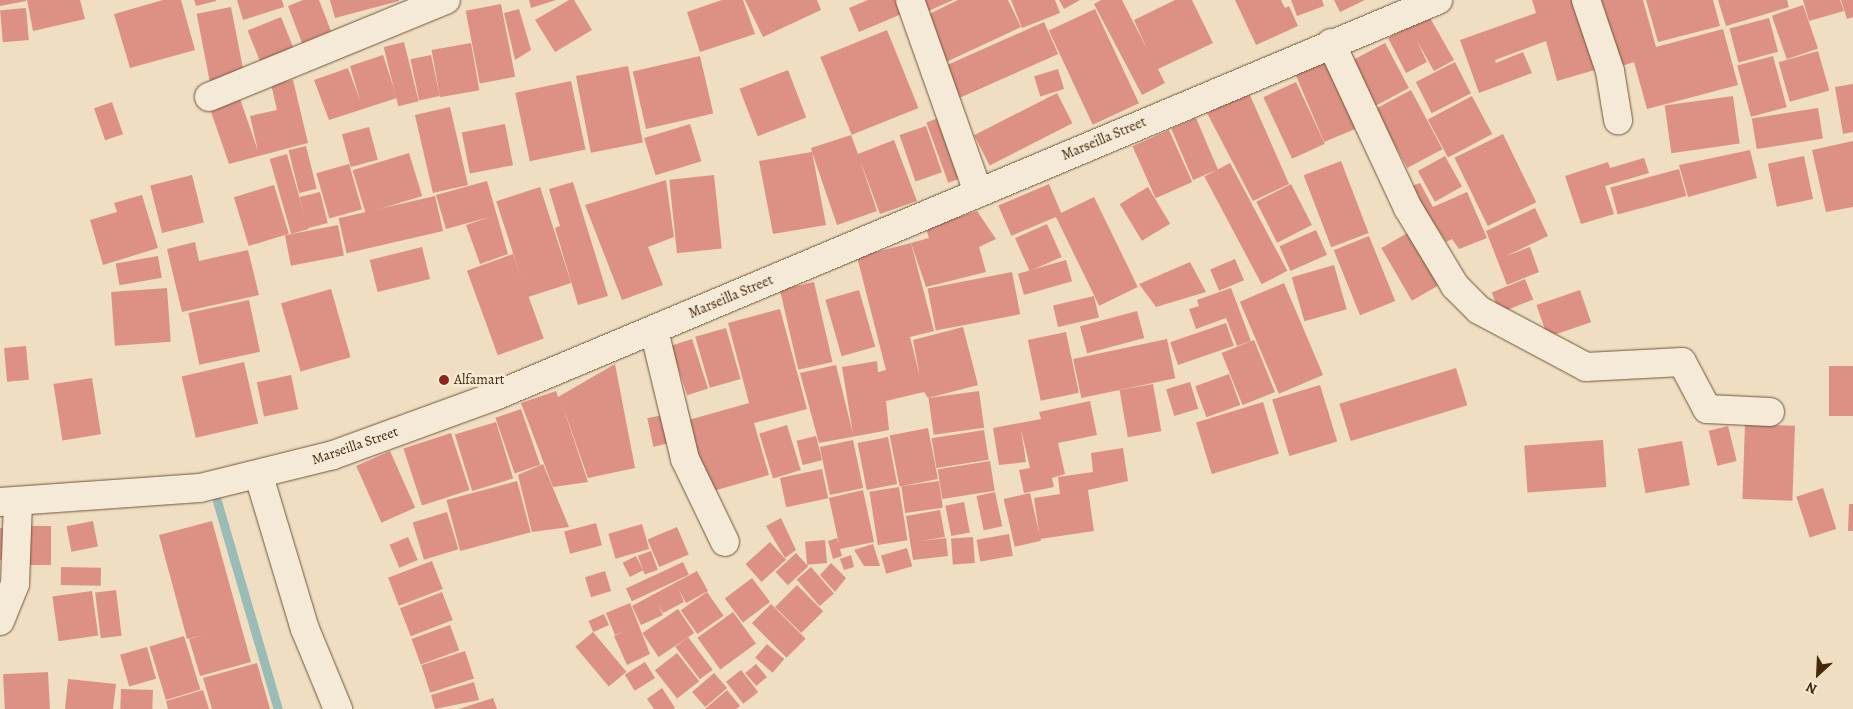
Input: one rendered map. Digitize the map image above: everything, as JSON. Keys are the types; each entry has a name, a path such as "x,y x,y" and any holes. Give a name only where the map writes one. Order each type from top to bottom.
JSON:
{"street":[{"path":"209,97 446,0"},
{"path":"910,0 978,192"},
{"name":"Marseilla Street","path":"9,502 142,495 259,476 332,455 486,399 654,330 1331,43 1438,0"},
{"path":"1586,0 1610,71 1618,120"},
{"path":"1331,43 1408,208 1455,286 1479,310 1586,367 1682,362 1707,409 1770,412"},
{"path":"654,330 685,459 725,542"},
{"path":"259,476 305,629 338,709"},
{"path":"0,621 15,584 9,502"}],"building":[{"path":"0,0 26,0 26,1 0,6"},
{"path":"27,0 80,0 85,19 33,31"},
{"path":"163,0 181,0 195,50 130,68 114,14"},
{"path":"194,0 216,0 216,1 196,6"},
{"path":"237,0 282,0 284,7 243,20"},
{"path":"303,0 319,0 331,31 302,43 288,6"},
{"path":"330,0 399,0 399,1 335,18"},
{"path":"529,0 556,0 531,8"},
{"path":"569,0 574,0 592,30 555,52 535,20"},
{"path":"722,0 743,0 755,34 700,52 687,12"},
{"path":"745,0 817,0 821,10 763,37"},
{"path":"868,0 898,0 904,13 859,32 849,8"},
{"path":"917,0 953,0 922,14"},
{"path":"958,0 1008,0 1021,27 944,63 923,17"},
{"path":"1011,0 1055,0 1060,13 1022,28"},
{"path":"1059,0 1080,0 1064,9"},
{"path":"1101,0 1122,0 1147,49 1134,20 1175,0 1192,0 1213,43 1158,69 1165,83 1142,95 1094,4"},
{"path":"1235,0 1281,0 1285,8 1289,6 1298,26 1256,45"},
{"path":"1291,0 1322,0 1324,6 1297,16"},
{"path":"1334,0 1365,0 1340,12"},
{"path":"1532,0 1578,0 1598,69 1557,81 1546,41 1495,60 1496,63 1523,52 1532,73 1479,93 1460,40 1536,13"},
{"path":"1593,0 1643,0 1656,47 1723,29 1738,85 1647,109 1634,62 1612,69"},
{"path":"1646,0 1713,0 1720,26 1658,42"},
{"path":"1718,0 1787,0 1789,7 1726,26"},
{"path":"1803,0 1840,0 1844,11 1809,21"},
{"path":"1841,0 1853,0 1853,17 1847,19"},
{"path":"501,4 515,77 480,84 466,11"},
{"path":"1803,5 1818,48 1787,59 1772,16"},
{"path":"231,7 244,76 210,82 197,14"},
{"path":"26,8 29,40 3,42 0,10"},
{"path":"519,9 531,50 515,60 504,13"},
{"path":"1095,9 1139,103 1093,125 1049,31"},
{"path":"1429,16 1454,60 1434,71 1417,41 1427,62 1406,73 1388,38"},
{"path":"281,17 294,49 261,63 248,30"},
{"path":"1769,18 1778,52 1738,62 1729,29"},
{"path":"1044,22 1058,54 959,98 944,66"},
{"path":"887,30 918,108 852,135 820,57"},
{"path":"404,42 419,101 398,106 384,47"},
{"path":"471,43 479,90 440,97 432,50"},
{"path":"1385,43 1409,88 1373,107 1349,62"},
{"path":"1818,51 1829,90 1790,102 1779,62"},
{"path":"383,55 397,98 329,120 314,80 348,68 360,100 350,66"},
{"path":"431,55 440,96 419,100 410,59"},
{"path":"700,56 713,113 646,129 633,72"},
{"path":"1773,56 1787,107 1751,117 1737,66"},
{"path":"1328,59 1357,128 1324,142 1295,73"},
{"path":"1455,62 1471,93 1432,113 1416,82"},
{"path":"628,66 643,143 591,153 576,76"},
{"path":"1058,69 1064,89 1040,96 1034,76"},
{"path":"788,70 806,118 758,136 739,89"},
{"path":"293,80 308,143 229,164 208,103 238,93 258,151 250,116 277,110 271,84"},
{"path":"571,81 586,149 530,161 515,93"},
{"path":"1296,82 1325,144 1292,159 1263,97"},
{"path":"1853,84 1853,132 1843,134 1835,87"},
{"path":"1411,90 1442,149 1407,168 1376,109"},
{"path":"1057,93 1072,123 990,166 974,135"},
{"path":"1249,93 1289,184 1253,201 1207,113"},
{"path":"1472,96 1492,134 1448,157 1428,119"},
{"path":"1733,96 1740,144 1671,153 1665,106"},
{"path":"112,102 123,134 105,140 94,108"},
{"path":"450,107 468,185 433,193 415,115"},
{"path":"1818,108 1823,139 1757,149 1752,118"},
{"path":"947,115 969,175 948,183 926,123"},
{"path":"1196,118 1218,170 1193,180 1171,129"},
{"path":"505,124 513,165 470,174 462,132"},
{"path":"690,124 701,161 655,175 644,138"},
{"path":"926,126 942,172 915,181 900,135"},
{"path":"369,127 378,160 351,167 342,134"},
{"path":"1169,130 1192,182 1156,198 1132,146"},
{"path":"1503,134 1536,202 1488,226 1454,158"},
{"path":"851,135 858,154 894,140 917,201 880,214 860,160 877,211 837,225 811,148"},
{"path":"1853,141 1853,207 1826,212 1812,150"},
{"path":"306,146 317,189 299,193 289,150"},
{"path":"1750,150 1757,178 1688,197 1679,165"},
{"path":"812,152 826,225 773,234 759,161"},
{"path":"409,153 422,196 366,213 353,170"},
{"path":"287,154 308,229 291,234 270,159"},
{"path":"1445,156 1462,187 1435,202 1418,171"},
{"path":"1804,156 1813,199 1777,207 1768,164"},
{"path":"1644,158 1649,173 1605,186 1614,214 1581,224 1565,176 1608,162 1610,168"},
{"path":"1341,161 1369,233 1331,247 1304,175"},
{"path":"1230,163 1287,271 1262,284 1204,177"},
{"path":"349,164 362,209 329,219 316,173"},
{"path":"1679,169 1686,196 1618,214 1610,187"},
{"path":"192,175 204,223 162,233 150,185"},
{"path":"714,175 722,249 677,253 669,180"},
{"path":"666,180 674,237 648,247 663,285 622,300 585,205"},
{"path":"487,181 508,254 480,264 466,225 490,217 446,229 436,195"},
{"path":"573,182 608,296 578,305 555,228 560,226 549,189"},
{"path":"1420,183 1433,207 1467,192 1487,238 1459,249 1452,239 1446,242 1437,228 1433,231 1409,187"},
{"path":"1049,184 1062,214 1011,236 998,205"},
{"path":"1291,184 1312,225 1277,243 1256,202"},
{"path":"274,185 289,234 249,246 234,197"},
{"path":"540,187 571,283 527,297 496,201"},
{"path":"1148,187 1170,224 1142,241 1120,204"},
{"path":"320,192 328,223 307,228 300,197"},
{"path":"142,195 158,248 103,265 90,220 117,212 114,203"},
{"path":"435,196 443,231 347,253 339,218"},
{"path":"1094,197 1138,287 1099,306 1055,216"},
{"path":"1535,208 1548,236 1506,256 1530,247 1539,272 1507,285 1486,231"},
{"path":"977,211 996,239 979,247 986,272 926,287 911,243 929,238 926,228"},
{"path":"1047,224 1062,257 1030,271 1015,238"},
{"path":"338,225 344,255 291,266 285,235"},
{"path":"1416,228 1446,281 1412,301 1381,248"},
{"path":"1316,230 1327,255 1290,271 1279,246"},
{"path":"1369,236 1395,301 1360,315 1334,250"},
{"path":"195,242 199,261 248,250 259,295 182,312 167,249"},
{"path":"911,243 934,331 910,337 920,377 913,340 963,327 978,385 928,398 924,392 886,401 889,430 819,443 800,373 836,365 853,434 842,367 877,361 878,372 886,370 857,257"},
{"path":"422,247 430,279 378,292 370,260"},
{"path":"513,254 544,339 498,355 467,271"},
{"path":"158,256 162,278 119,285 116,263"},
{"path":"1235,259 1244,280 1219,291 1210,270"},
{"path":"1066,260 1072,281 1024,295 1018,274"},
{"path":"1190,262 1206,292 1156,307 1139,284"},
{"path":"1334,265 1347,309 1304,321 1292,277"},
{"path":"1012,272 1020,314 936,331 928,288"},
{"path":"1525,279 1533,299 1500,313 1492,292"},
{"path":"814,282 832,362 798,370 780,290"},
{"path":"1284,283 1323,375 1279,394 1240,302"},
{"path":"167,288 171,342 115,346 111,292"},
{"path":"1231,288 1251,341 1237,346 1226,318 1196,329 1189,309 1199,306 1197,300"},
{"path":"331,289 351,357 301,372 281,303"},
{"path":"859,290 875,347 842,356 825,300"},
{"path":"1580,290 1591,322 1548,337 1537,305"},
{"path":"1094,296 1099,317 1058,327 1053,305"},
{"path":"249,300 260,352 199,365 188,313"},
{"path":"780,309 807,409 754,423 769,475 706,493 685,421 749,403 728,323"},
{"path":"1137,311 1144,338 1087,353 1080,326"},
{"path":"1226,323 1234,346 1178,365 1170,342"},
{"path":"726,328 741,379 710,388 695,337"},
{"path":"1066,332 1079,393 1041,401 1028,340"},
{"path":"692,339 708,388 687,395 671,346"},
{"path":"1167,339 1175,378 1081,398 1073,359"},
{"path":"1254,340 1275,392 1243,405 1222,353"},
{"path":"26,346 29,380 7,382 4,348"},
{"path":"244,362 258,423 196,438 182,376"},
{"path":"615,364 635,468 588,478 562,404 588,482 553,487 521,403 556,391 558,397"},
{"path":"1829,366 1853,366 1853,416 1829,416"},
{"path":"1456,368 1467,405 1351,441 1339,404"},
{"path":"1229,374 1240,405 1206,417 1195,386"},
{"path":"291,375 298,409 264,417 257,382"},
{"path":"92,378 101,434 62,440 53,384"},
{"path":"1190,382 1198,409 1174,416 1166,389"},
{"path":"1153,384 1161,431 1128,437 1120,390"},
{"path":"1320,385 1337,441 1289,456 1272,400"},
{"path":"979,391 984,428 934,435 928,398"},
{"path":"1090,401 1097,435 1058,443 1065,474 1052,478 1054,487 1024,493 1019,470 1030,468 1021,429 1026,462 999,465 993,428 1041,419 1039,412"},
{"path":"1263,402 1279,454 1212,474 1196,422"},
{"path":"521,409 540,465 515,474 495,418"},
{"path":"663,415 669,443 653,447 647,418"},
{"path":"496,422 513,478 472,491 455,435"},
{"path":"1745,424 1795,426 1792,501 1742,499"},
{"path":"787,425 801,470 773,478 759,433"},
{"path":"1728,426 1737,461 1717,466 1709,431"},
{"path":"928,428 938,479 900,486 890,435"},
{"path":"984,430 989,460 936,468 932,438"},
{"path":"451,433 470,490 422,506 403,448"},
{"path":"816,436 822,460 803,465 797,441"},
{"path":"888,437 897,484 867,490 858,443"},
{"path":"853,440 863,488 830,495 820,447"},
{"path":"1603,440 1606,487 1527,492 1524,446"},
{"path":"1682,441 1690,485 1645,493 1638,449"},
{"path":"1123,448 1128,481 1088,490 1094,531 1040,539 1034,498 1060,494 1058,477 1093,472 1091,453"},
{"path":"390,451 415,508 381,523 356,466"},
{"path":"990,461 995,491 942,499 938,469"},
{"path":"543,464 569,527 532,532 518,475"},
{"path":"822,469 828,498 786,507 780,478"},
{"path":"517,481 531,532 460,551 446,500"},
{"path":"939,481 943,508 905,513 901,486"},
{"path":"899,487 907,540 878,545 869,492"},
{"path":"1823,488 1836,529 1810,538 1796,497"},
{"path":"863,490 874,542 840,549 842,556 833,559 828,541 837,538 839,544 829,498"},
{"path":"995,492 1002,526 984,530 976,496"},
{"path":"1030,493 1041,541 1015,547 1004,499"},
{"path":"964,502 970,532 951,536 945,506"},
{"path":"1849,504 1853,504 1853,531 1848,531"},
{"path":"940,510 945,537 921,541 946,538 948,556 913,560 906,516"},
{"path":"447,512 458,549 424,560 413,523"},
{"path":"781,518 796,550 785,558 766,526"},
{"path":"93,521 98,547 71,552 66,526"},
{"path":"212,521 251,662 200,676 189,639 204,635 187,639 159,535"},
{"path":"596,523 602,545 570,554 564,532"},
{"path":"642,524 649,549 616,559 608,534"},
{"path":"30,526 51,526 51,565 30,565"},
{"path":"677,527 689,555 659,567 648,540"},
{"path":"0,528 5,528 8,559 0,560"},
{"path":"1009,534 1013,556 980,561 977,540"},
{"path":"408,537 418,560 399,568 390,545"},
{"path":"973,537 975,563 953,564 951,539"},
{"path":"825,540 827,563 807,565 805,542"},
{"path":"770,542 786,560 762,582 745,564"},
{"path":"873,544 880,566 864,566 854,550"},
{"path":"907,548 912,566 886,574 881,555"},
{"path":"651,551 658,570 645,575 638,556"},
{"path":"796,553 808,566 788,585 776,572"},
{"path":"851,555 854,567 844,570 840,559"},
{"path":"636,556 643,570 630,577 623,563"},
{"path":"432,561 443,589 399,606 388,578"},
{"path":"683,562 689,575 632,601 626,589"},
{"path":"831,563 846,578 835,592 820,575"},
{"path":"61,567 101,568 101,586 61,585"},
{"path":"811,567 834,593 820,606 797,579"},
{"path":"605,571 611,591 591,597 585,577"},
{"path":"697,571 708,591 686,603 679,590 684,602 663,613 658,605 663,615 641,625 632,606"},
{"path":"752,578 770,602 743,622 725,598"},
{"path":"797,585 823,611 801,633 775,607"},
{"path":"116,590 122,636 101,638 95,593"},
{"path":"92,591 98,636 59,641 52,597"},
{"path":"442,592 453,620 411,636 400,608"},
{"path":"707,592 724,616 697,634 681,610"},
{"path":"630,603 650,654 627,665 614,636 627,630 615,635 606,613"},
{"path":"771,604 806,639 787,658 752,623"},
{"path":"678,609 694,633 659,657 642,633"},
{"path":"733,612 756,644 720,669 697,638"},
{"path":"604,614 609,625 593,632 588,621"},
{"path":"450,625 459,650 421,664 411,639"},
{"path":"593,632 626,672 609,687 575,647"},
{"path":"184,636 200,690 166,700 150,647"},
{"path":"688,637 713,670 700,679 675,647"},
{"path":"767,644 784,659 773,673 755,658"},
{"path":"147,647 156,679 129,686 120,655"},
{"path":"465,651 474,679 430,693 421,665"},
{"path":"677,653 699,681 677,699 655,670"},
{"path":"645,662 655,678 635,691 625,675"},
{"path":"257,663 270,709 212,709 203,678"},
{"path":"756,664 767,677 756,686 745,673"},
{"path":"741,670 758,692 743,704 726,682"},
{"path":"48,672 50,709 5,709 3,674"},
{"path":"714,673 727,688 705,707 692,692"},
{"path":"68,679 116,684 113,709 65,709"},
{"path":"474,682 479,700 435,709 431,695"},
{"path":"662,688 675,708 654,709 647,699"},
{"path":"121,689 153,690 152,709 120,709"},
{"path":"203,690 209,709 168,709 166,701"},
{"path":"727,690 740,706 736,709 705,709"},
{"path":"493,698 497,709 459,709"}],"waterway":[{"path":"217,501 278,709"}],"place":[{"name":"Alfamart","path":"444,380"}]}
